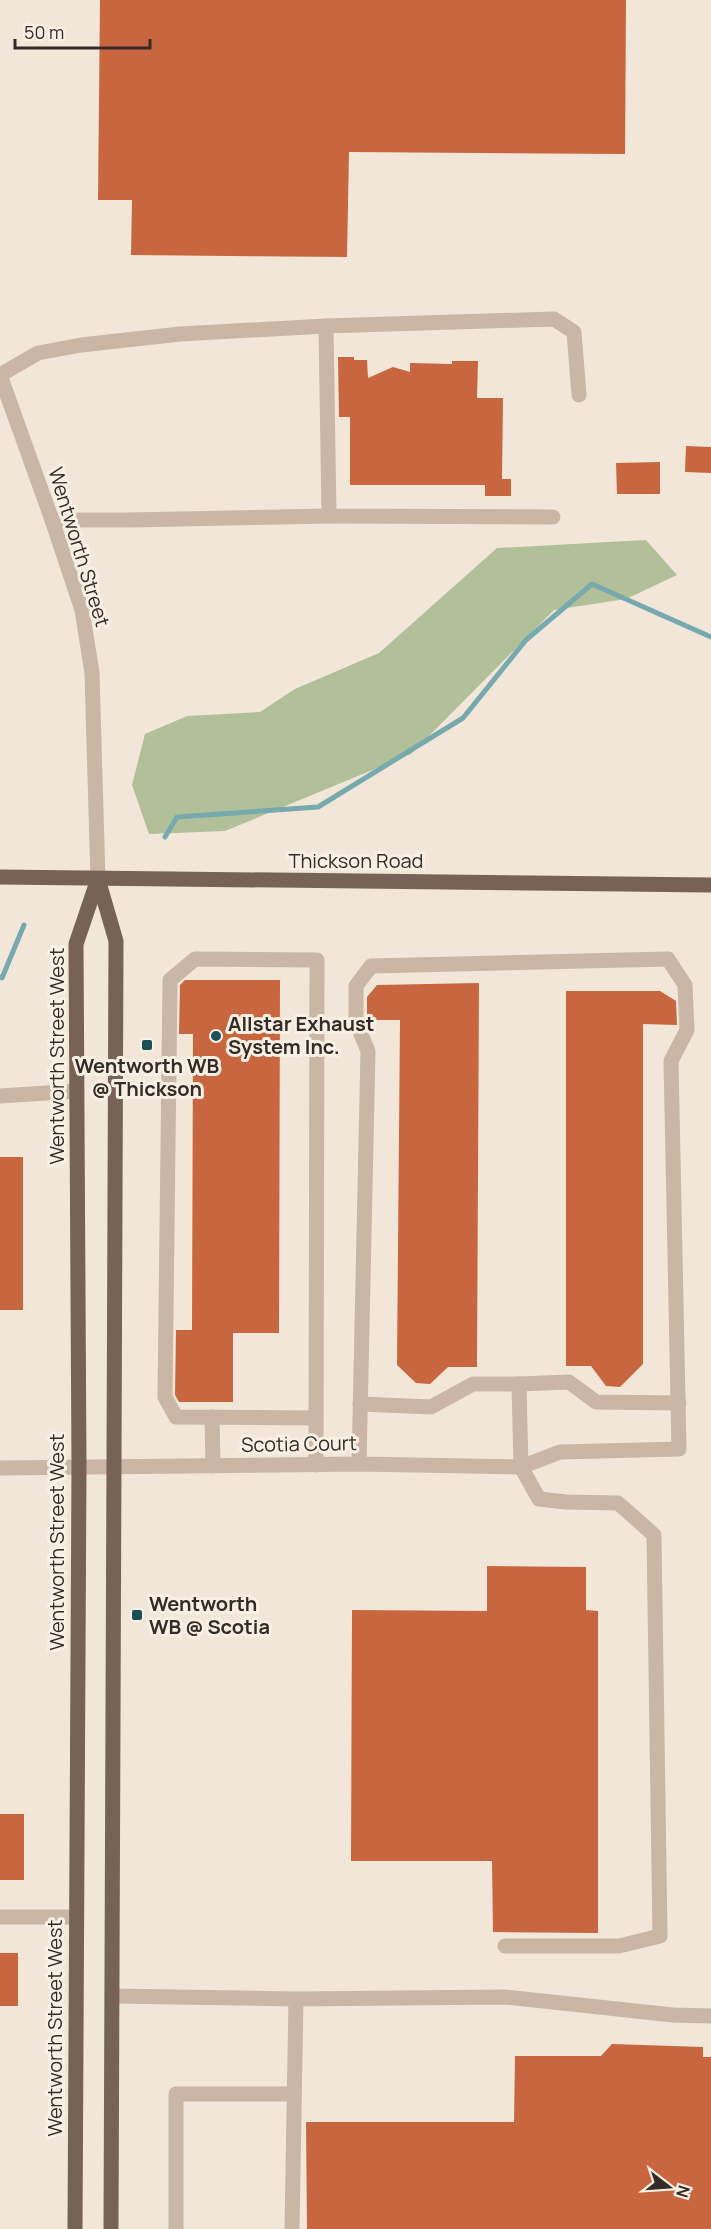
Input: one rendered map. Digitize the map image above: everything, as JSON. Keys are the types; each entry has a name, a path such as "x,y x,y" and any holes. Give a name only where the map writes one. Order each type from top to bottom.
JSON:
{"main road":[{"name":"Thickson Road","path":"0,877 711,885"},
{"name":"Wentworth Street West","path":"75,2229 79,1466 76,944 98,879"},
{"path":"98,879 116,941 111,2229"}],"street":[{"path":"0,375 38,353 81,345 180,334 326,326 554,319 574,332 579,395"},
{"path":"326,326 329,516"},
{"name":"Wentworth Street","path":"0,375 82,610 92,673 98,879"},
{"path":"52,520 329,516 552,517"},
{"path":"315,1418 176,1417 165,1397 170,980 195,959 317,960 316,1465"},
{"path":"359,1464 368,1052 357,1022 356,986 371,966 668,959 685,985 687,1030 671,1061 679,1449 560,1452 520,1467"},
{"path":"0,1096 77,1091"},
{"path":"360,1404 431,1407 472,1384 569,1382 596,1402 679,1403"},
{"path":"505,1946 619,1946 660,1936 654,1535 618,1503 539,1499 520,1467 519,1384"},
{"path":"212,1417 213,1466"},
{"name":"Scotia Court","path":"0,1468 359,1464 520,1467"},
{"path":"0,1917 76,1917"},
{"path":"112,1996 506,1997 674,2015 711,2016"},
{"path":"292,2229 296,1998"},
{"path":"176,2229 176,2094 294,2094"}],"green space":[{"path":"646,540 677,575 626,599 554,610 411,754 225,831 149,834 132,785 145,734 187,716 260,712 295,689 379,653 497,548"}],"building":[{"path":"100,0 626,0 625,154 349,152 347,257 131,255 132,200 98,200"},
{"path":"338,357 367,360 368,378 393,367 410,372 410,363 452,364 452,361 478,361 477,398 503,398 502,479 511,479 511,496 485,496 485,485 350,485 350,417 339,417"},
{"path":"686,446 711,447 711,473 685,472"},
{"path":"660,462 660,494 617,494 616,463"},
{"path":"185,980 280,980 279,1333 233,1333 233,1402 179,1402 175,1395 176,1330 192,1330 193,1034 179,1034 180,985"},
{"path":"479,983 477,1367 448,1367 430,1384 416,1383 397,1365 400,1020 367,1020 367,997 377,985"},
{"path":"566,991 660,991 676,1001 677,1025 643,1024 643,1364 620,1387 606,1386 591,1366 566,1366"},
{"path":"0,1157 23,1157 23,1310 0,1310"},
{"path":"487,1566 586,1567 586,1610 598,1611 598,1933 493,1932 492,1861 351,1861 352,1610 487,1611"},
{"path":"0,1814 24,1814 24,1880 0,1880"},
{"path":"0,1953 18,1953 18,2006 0,2006"},
{"path":"612,2044 703,2047 703,2057 711,2057 711,2229 307,2229 306,2122 514,2122 515,2056 601,2056"}],"waterway":[{"path":"165,837 177,817 318,807 463,718 526,640 592,584 711,637"},
{"path":"0,977 2,978 24,925"}],"place":[{"name":"Allstar Exhaust System Inc.","path":"216,1036"},
{"name":"Wentworth WB @ Thickson","path":"147,1045"},
{"name":"Wentworth WB @ Scotia","path":"137,1615"}]}
